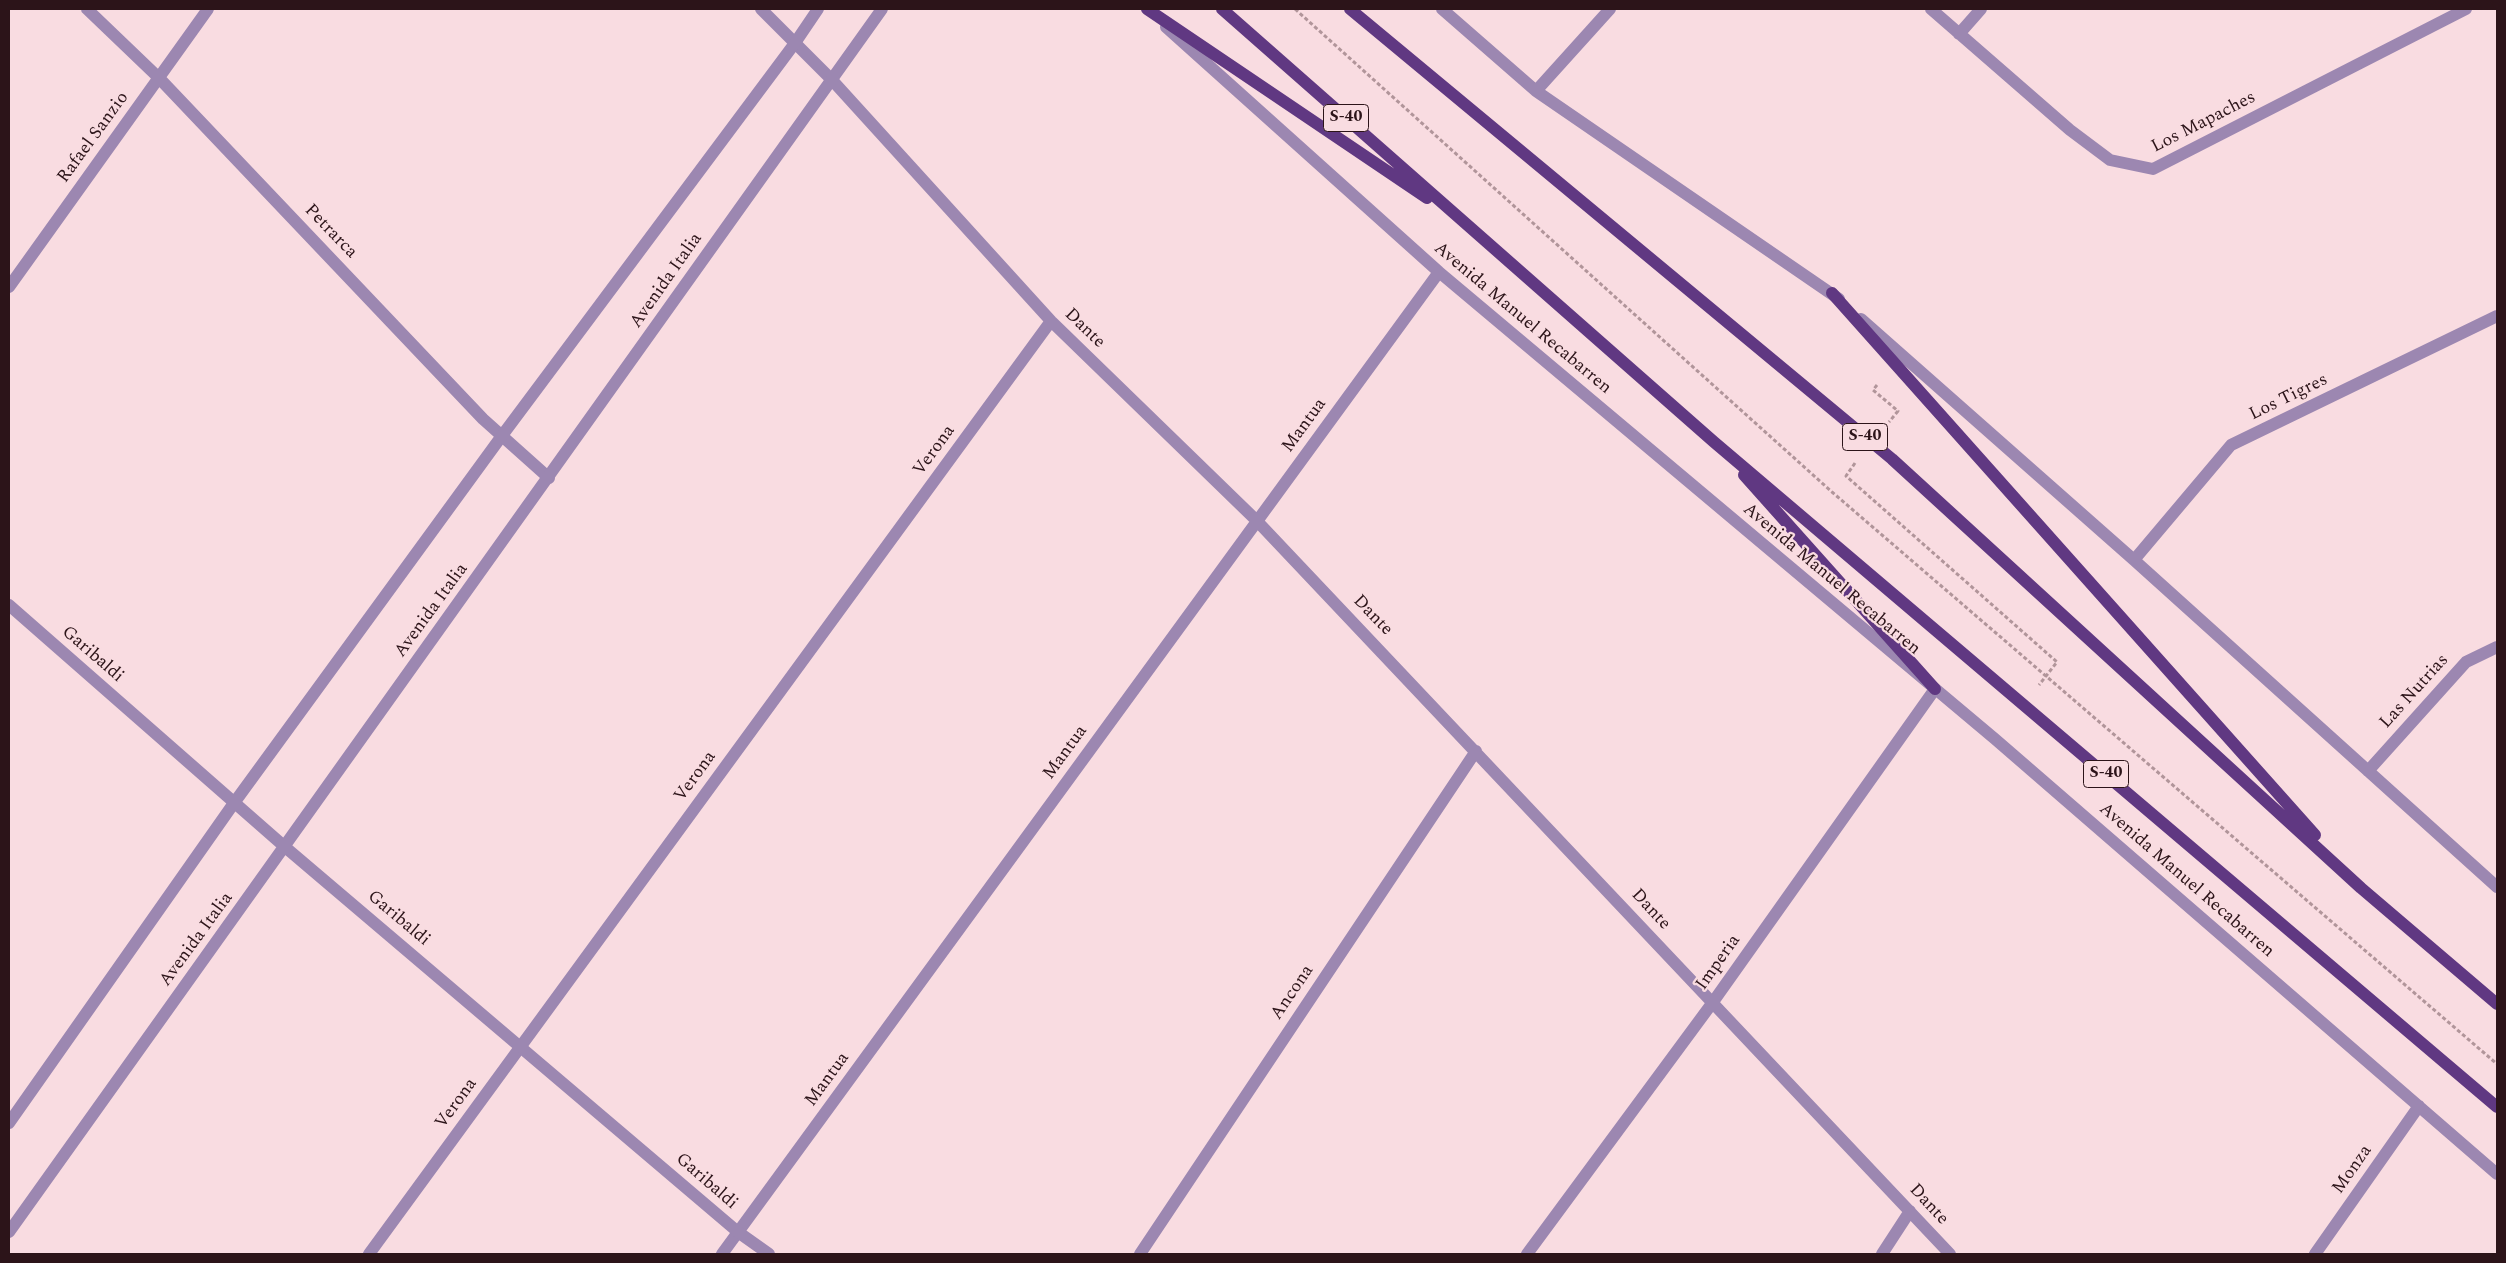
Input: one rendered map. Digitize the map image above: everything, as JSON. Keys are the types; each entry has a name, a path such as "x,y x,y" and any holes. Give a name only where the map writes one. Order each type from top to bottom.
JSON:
{"main road":[{"path":"1147,9 1470,227"},
{"name":"Avenida Manuel Recabarren","path":"1222,9 1714,442 2497,1107"},
{"name":"S-40","path":"1350,9 1892,459 2361,888 2497,1004"},
{"path":"1832,293 2361,888"},
{"path":"1714,442 1934,689"}],"street":[{"name":"Petrarca","path":"87,9 159,78 501,437 549,478"},
{"name":"Rafael Sanzio","path":"9,287 208,9"},
{"name":"Dante","path":"761,9 832,80 1051,322 1257,521 1950,1254"},
{"path":"9,1124 234,803 501,437 795,43 818,9"},
{"name":"Avenida Italia","path":"9,1232 882,9"},
{"name":"Avenida Manuel Recabarren","path":"1147,9 1439,272 1934,689 2497,1174"},
{"path":"1442,9 1536,91 1832,293 2134,560 2497,887"},
{"path":"1536,91 1610,9"},
{"name":"Los Mapaches","path":"1931,9 2070,130 2110,160 2153,169 2466,9"},
{"path":"1959,34 1981,9"},
{"name":"Mantua","path":"722,1254 1439,272"},
{"name":"Los Tigres","path":"2134,560 2231,445 2497,316"},
{"name":"Verona","path":"369,1254 1051,322"},
{"name":"Garibaldi","path":"9,605 285,847 738,1232 769,1254"},
{"name":"Las Nutrias","path":"2368,771 2466,662 2497,646"},
{"name":"Imperia","path":"1527,1254 1713,1002 1934,689"},
{"name":"Ancona","path":"1140,1254 1476,751"},
{"name":"Monza","path":"2315,1254 2419,1106"},
{"path":"1882,1254 1910,1211"}],"path":[{"path":"1295,9 1832,492 2497,1064"}]}
